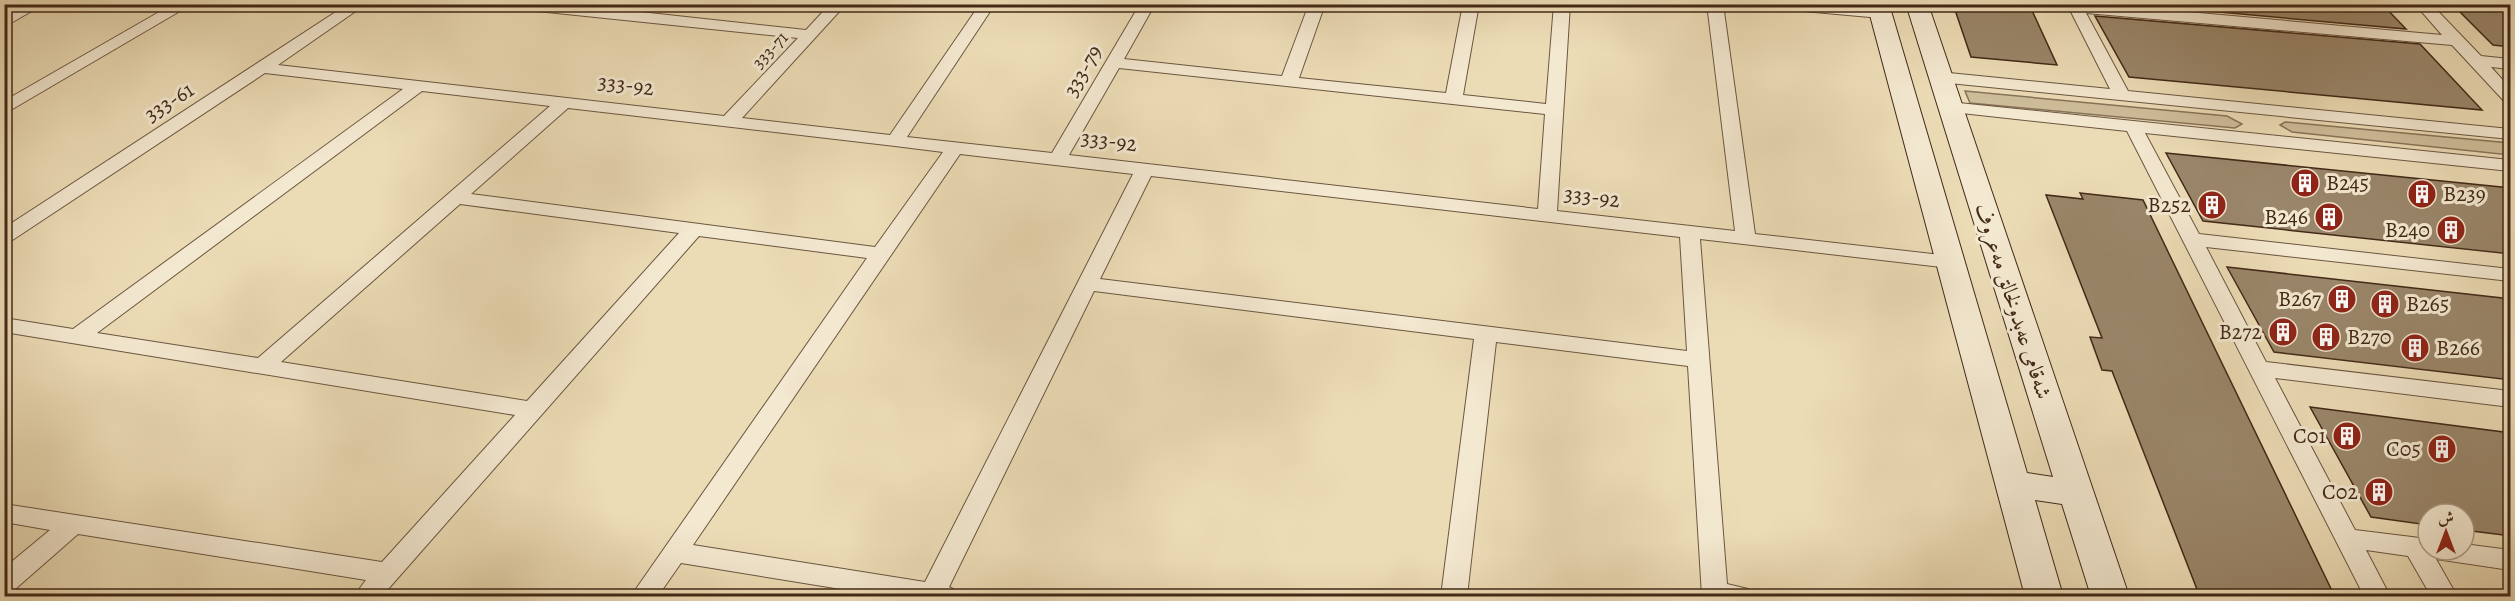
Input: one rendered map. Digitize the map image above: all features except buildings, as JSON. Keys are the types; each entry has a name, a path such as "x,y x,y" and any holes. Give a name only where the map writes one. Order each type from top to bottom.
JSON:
{"main road":[{"name":"شەقامی عەبدولخالق مەعروف","path":"1917,4 2110,597"},
{"name":"شەقامی عەبدولخالق مەعروف","path":"1879,9 2044,597"},
{"path":"2012,484 2076,493"}],"street":[{"path":"4,21 38,4"},
{"path":"4,109 185,4"},
{"name":"333-61","path":"4,237 359,4"},
{"path":"518,4 811,34"},
{"name":"333-71","path":"729,121 839,4"},
{"path":"895,141 988,4"},
{"name":"333-79","path":"1058,159 1148,4"},
{"path":"1289,81 1317,4"},
{"path":"1454,99 1471,4"},
{"path":"1547,216 1562,4"},
{"path":"1715,4 1746,239"},
{"path":"1781,4 1879,9"},
{"path":"2422,4 2511,97"},
{"path":"2074,6 2122,95"},
{"path":"2074,6 2457,41"},
{"path":"2476,61 2511,64"},
{"path":"1114,63 1556,110"},
{"name":"333-92","path":"263,68 1950,262"},
{"path":"1939,77 2511,134"},
{"path":"78,336 418,86"},
{"path":"263,366 565,102"},
{"path":"1949,107 2511,165"},
{"path":"2252,108 2273,140"},
{"path":"2133,126 2377,597"},
{"path":"644,597 955,147"},
{"path":"675,552 938,596 1144,169"},
{"path":"455,198 881,254"},
{"path":"367,597 694,229"},
{"path":"1690,232 1699,360 1723,595"},
{"path":"2190,239 2511,275"},
{"path":"1088,284 1699,360"},
{"path":"4,325 534,410"},
{"path":"1454,597 1486,333"},
{"path":"2258,368 2511,399"},
{"path":"4,513 388,573"},
{"path":"4,584 73,524"},
{"path":"2346,538 2416,547"},
{"path":"2476,555 2511,560"},
{"path":"2432,562 2444,597"}],"shaded area":[{"path":"1965,91 2227,116 2242,124 2235,128 1970,103"},
{"path":"2285,122 2510,143 2510,155 2292,132 2280,125"}],"place":[{"name":"B245","path":"2305,183"},
{"name":"B239","path":"2422,194"},
{"name":"B252","path":"2212,205"},
{"name":"B246","path":"2329,217"},
{"name":"B240","path":"2451,230"},
{"name":"B267","path":"2342,299"},
{"name":"B265","path":"2385,304"},
{"name":"B272","path":"2283,332"},
{"name":"B270","path":"2326,337"},
{"name":"B266","path":"2415,348"},
{"name":"C01","path":"2347,436"},
{"name":"C05","path":"2442,449"},
{"name":"C02","path":"2379,492"}]}
